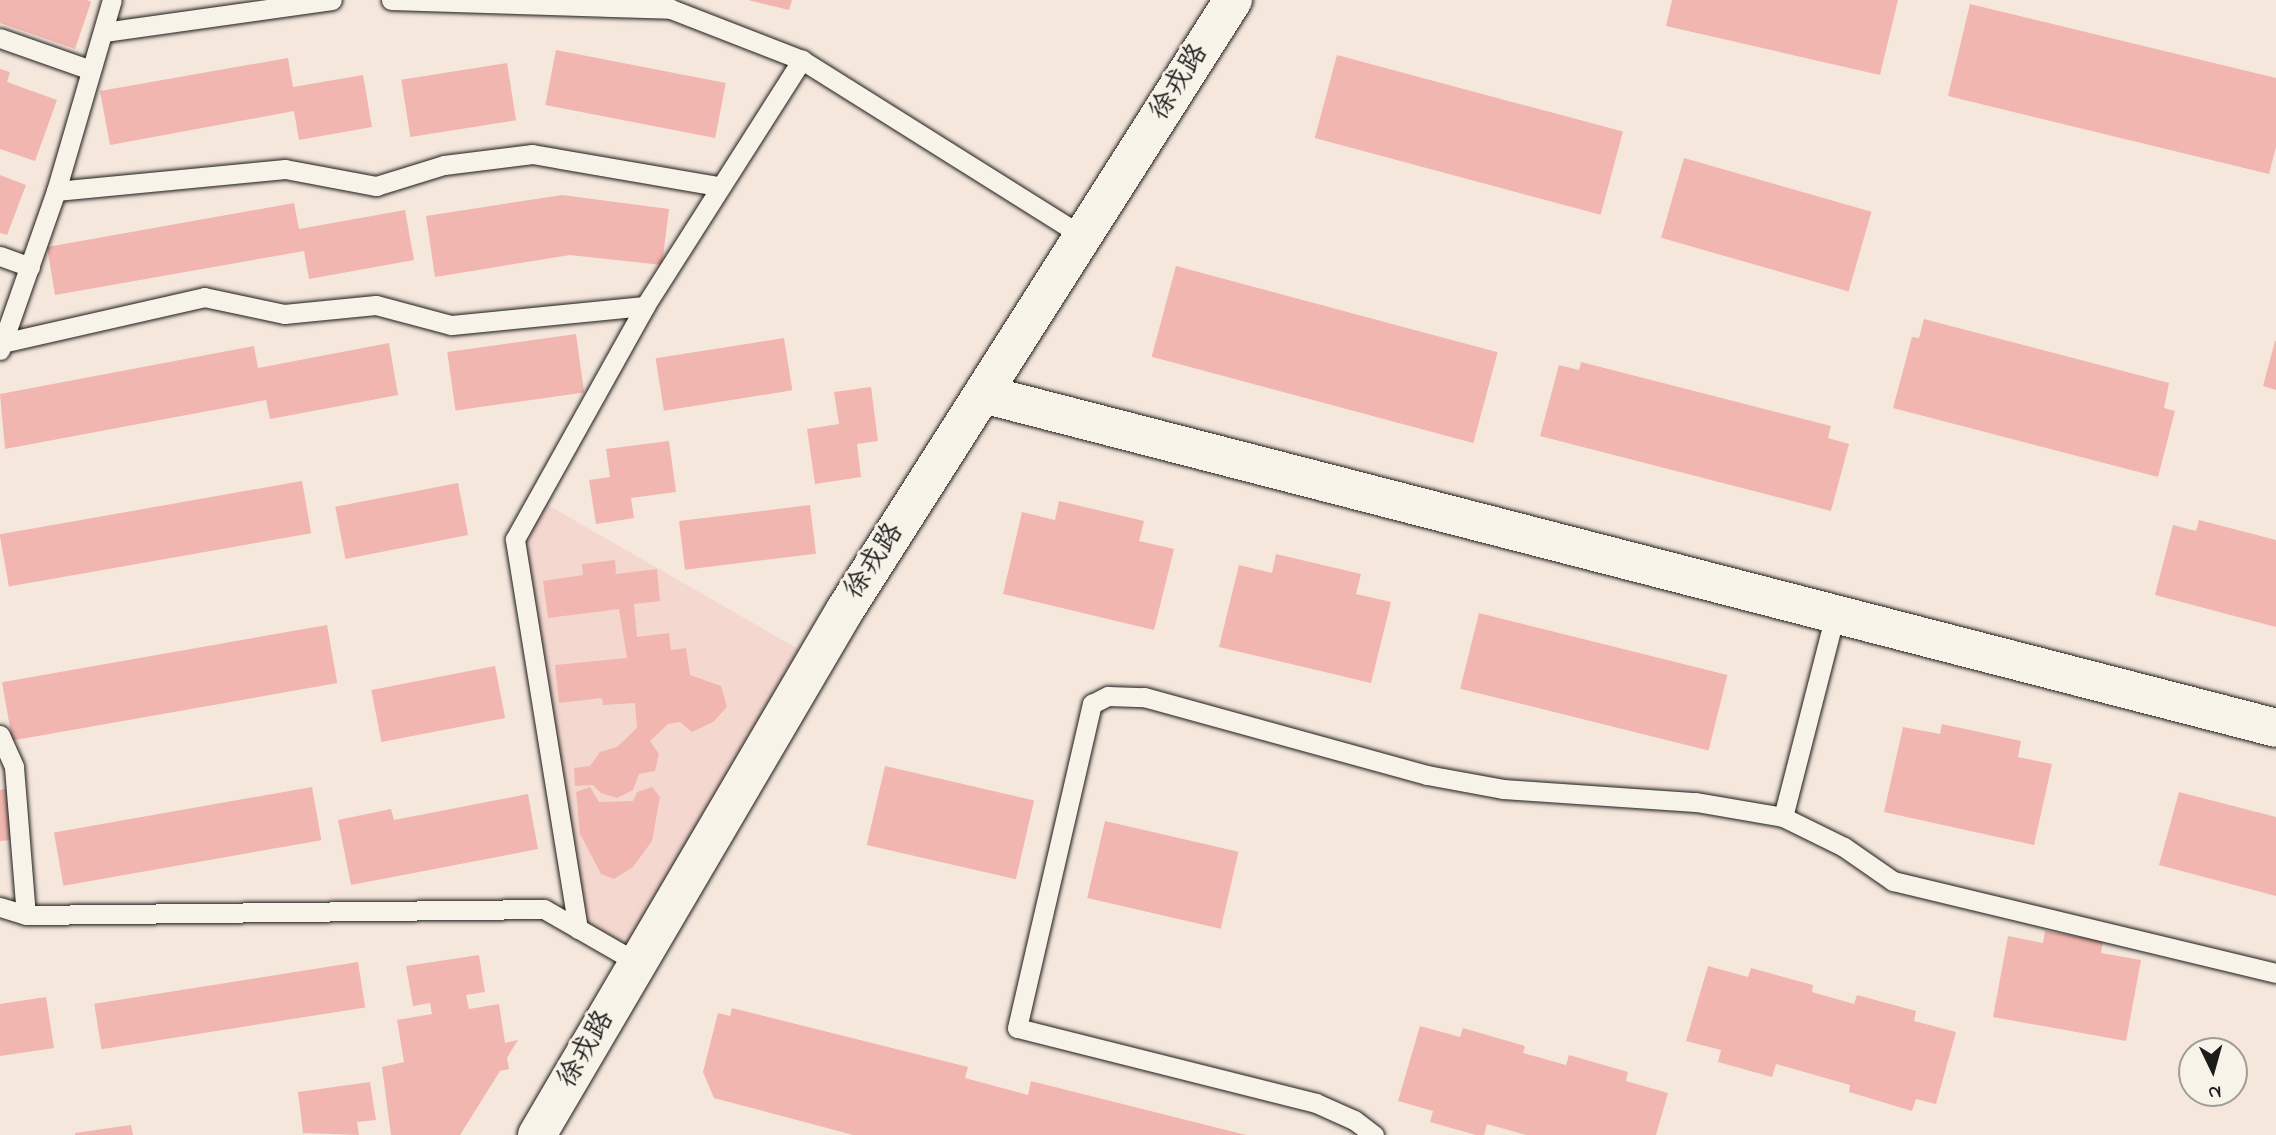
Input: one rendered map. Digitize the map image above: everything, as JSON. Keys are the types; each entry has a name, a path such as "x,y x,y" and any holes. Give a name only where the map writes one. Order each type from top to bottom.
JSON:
{"street":[{"name":"徐戎路","path":"537,1135 845,610 1233,0"},
{"path":"983,394 2276,728"}],"lane":[{"path":"1,346 56,191 113,0"},
{"path":"104,32 332,0"},
{"path":"391,0 671,9 802,60 1083,236"},
{"path":"0,38 91,70"},
{"path":"578,929 515,539 645,306 718,186 802,60"},
{"path":"56,191 285,169 376,186 444,165 532,154 718,186"},
{"path":"0,256 30,267"},
{"path":"1,346 204,297 284,314 376,305 451,325 645,306"},
{"path":"1783,817 1835,614"},
{"path":"1374,1135 1354,1120 1316,1103 1017,1028 1092,704 1108,696 1143,697 1427,775 1503,789 1696,802 1783,817 1844,847 1893,881 2276,973"},
{"path":"0,735 14,767 26,915"},
{"path":"0,907 26,915 544,909 638,963"}],"shaded area":[{"path":"546,504 800,650 625,947 583,925 525,540"}],"building":[{"path":"0,0 91,2 75,49 0,23"},
{"path":"748,0 792,0 789,10"},
{"path":"1672,0 1898,0 1880,75 1666,26"},
{"path":"1970,4 2276,78 2276,147 2269,174 1948,96"},
{"path":"556,50 726,83 715,138 545,105"},
{"path":"1337,55 1623,132 1601,215 1315,138"},
{"path":"288,58 293,87 363,75 372,127 299,140 294,111 110,145 100,91"},
{"path":"507,63 516,120 410,137 401,80"},
{"path":"0,69 10,72 7,82 57,100 35,161 0,149"},
{"path":"1684,158 1871,212 1849,292 1661,238"},
{"path":"0,175 26,185 7,235 0,233"},
{"path":"562,195 669,209 662,265 570,255 435,277 426,216"},
{"path":"294,203 299,229 405,210 414,260 309,279 304,251 55,295 47,247"},
{"path":"1176,266 1498,352 1473,443 1152,357"},
{"path":"1924,319 2169,383 2164,408 2175,411 2158,477 1893,408 1912,337 1919,338"},
{"path":"576,334 584,392 455,411 447,352"},
{"path":"784,338 792,390 664,411 656,358"},
{"path":"2276,341 2276,390 2263,386"},
{"path":"389,343 398,395 270,419 266,400 5,449 0,394 254,346 258,368"},
{"path":"1581,362 1831,426 1828,438 1849,444 1831,511 1540,436 1559,365 1579,370"},
{"path":"871,387 878,441 857,444 861,477 815,484 807,429 839,424 834,392"},
{"path":"669,441 676,492 631,498 634,518 596,524 589,480 610,477 606,449"},
{"path":"302,481 311,533 9,587 0,534"},
{"path":"458,483 468,535 345,559 335,507"},
{"path":"1059,501 1144,521 1139,541 1174,549 1154,630 1003,594 1022,512 1055,520"},
{"path":"810,505 816,554 685,570 679,521"},
{"path":"2199,520 2276,540 2276,627 2155,595 2173,525 2196,531"},
{"path":"1276,554 1361,574 1356,594 1391,602 1371,683 1219,647 1239,565 1272,573"},
{"path":"615,560 616,574 657,569 660,601 634,604 637,637 669,633 671,650 686,648 690,675 721,686 727,707 713,722 692,732 680,722 668,724 650,741 659,754 655,771 639,774 633,790 617,798 601,793 593,785 575,786 574,768 590,766 600,752 617,747 637,728 635,703 603,705 602,698 559,703 555,665 627,658 619,609 548,618 543,581 583,575 582,564"},
{"path":"1479,613 1727,675 1709,751 1460,689"},
{"path":"327,625 337,683 12,740 2,682"},
{"path":"495,666 505,718 381,742 371,690"},
{"path":"1942,724 2021,741 2018,757 2052,764 2034,845 1884,812 1903,727 1940,734"},
{"path":"885,766 1034,800 1016,879 867,845"},
{"path":"312,787 321,840 63,886 54,832"},
{"path":"590,787 599,802 633,801 637,792 652,787 660,797 652,841 633,867 614,879 601,874 580,834 576,792"},
{"path":"6,789 11,840 0,841 0,790"},
{"path":"2179,792 2276,817 2276,896 2159,865"},
{"path":"528,794 538,849 351,885 338,820 391,809 394,820"},
{"path":"1105,821 1238,852 1221,929 1087,898"},
{"path":"2045,931 2103,941 2101,953 2141,960 2126,1041 1993,1017 2008,936 2043,943"},
{"path":"479,955 485,992 466,995 469,1009 499,1004 505,1043 518,1040 507,1058 509,1069 500,1071 460,1135 391,1135 382,1067 404,1062 397,1020 432,1014 430,1003 413,1006 406,966"},
{"path":"358,962 365,1007 101,1049 94,1004"},
{"path":"1708,966 1748,977 1751,968 1813,985 1812,992 1854,1004 1857,995 1916,1011 1914,1021 1956,1032 1936,1104 1916,1099 1912,1111 1849,1092 1850,1085 1776,1064 1772,1077 1718,1062 1721,1050 1686,1041"},
{"path":"46,997 54,1048 0,1056 0,1004"},
{"path":"732,1008 968,1067 965,1078 1028,1095 1031,1081 1246,1135 853,1135 714,1098 703,1072 718,1013 730,1016"},
{"path":"1420,1026 1460,1037 1463,1028 1525,1046 1523,1053 1566,1065 1569,1055 1628,1072 1626,1081 1668,1093 1656,1135 1526,1135 1487,1124 1484,1135 1476,1135 1430,1122 1433,1111 1398,1101"},
{"path":"370,1082 376,1120 357,1122 359,1135 303,1133 298,1092"},
{"path":"131,1125 133,1135 75,1135 75,1133"}]}
